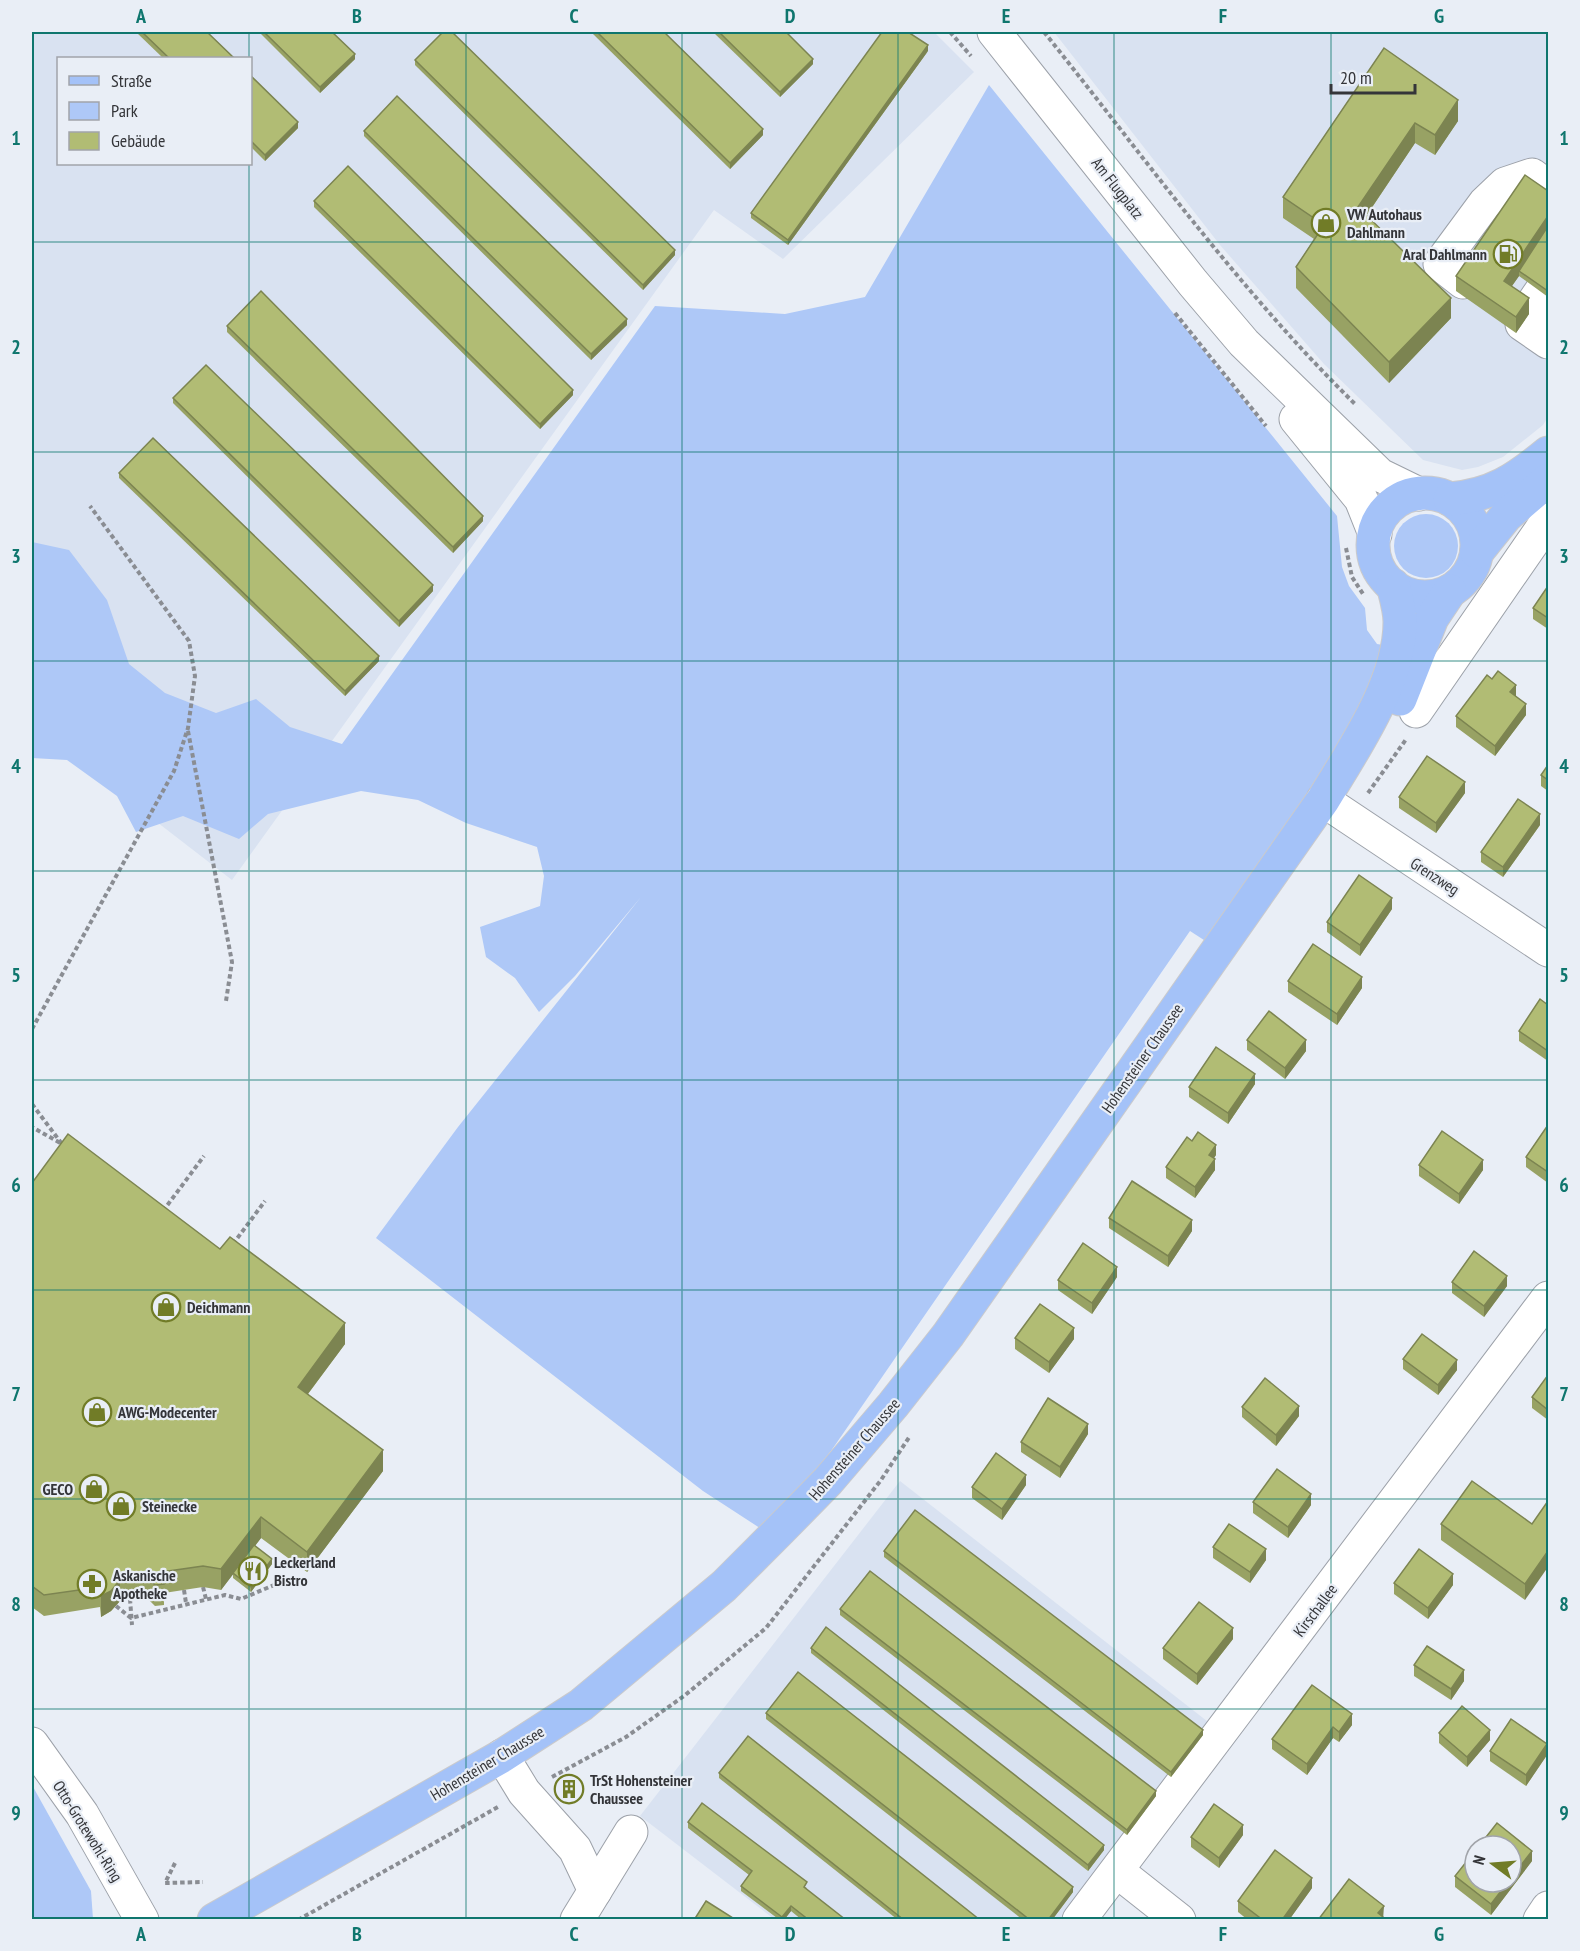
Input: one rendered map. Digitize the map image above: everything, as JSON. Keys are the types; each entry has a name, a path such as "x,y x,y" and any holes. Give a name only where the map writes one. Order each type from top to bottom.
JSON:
{"main road":[{"path":"1435,496 1471,520 1476,536 1477,552 1472,568 1463,581 1450,591 1434,597 1380,593 1374,551 1360,538 1392,506 1405,497 1486,494 1516,479 1548,453"},
{"path":"1477,552 1506,516 1548,480"},
{"name":"Hohensteiner Chaussee","path":"1323,800 1359,759 1395,708 1410,679 1432,618 1450,591"},
{"name":"Hohensteiner Chaussee","path":"214,1920 502,1756 581,1705 724,1586 828,1481 948,1335 1323,800 1370,721 1384,691 1400,623 1380,593"}],"street":[{"name":"Am Flugplatz","path":"994,32 1193,283 1244,343 1380,475 1435,496"},
{"path":"1463,282 1440,264 1485,203 1505,184 1532,175 1548,187"},
{"path":"1540,328 1533,303 1548,281"},
{"name":"Am Flugplatz","path":"1244,343 1281,401 1361,499 1360,538"},
{"path":"1416,711 1548,520"},
{"name":"Grenzweg","path":"1323,800 1548,950"},
{"name":"Kirschallee","path":"1079,1920 1548,1298"},
{"name":"Otto-Grotewohl-Ring","path":"32,1744 82,1814 142,1920"},
{"path":"502,1756 524,1792 575,1849 595,1891"},
{"path":"576,1920 631,1832"},
{"path":"1117,1871 1179,1920"},
{"path":"1540,1920 1548,1908"}],"path":[{"path":"1044,32 1248,289 1301,351 1359,408"},
{"path":"32,1029 174,771 188,728 195,676 189,641 90,506"},
{"path":"1360,538 1352,577 1380,593"},
{"path":"188,728 232,962 226,1001"},
{"path":"32,1104 62,1144 32,1127"},
{"path":"161,1214 204,1156"},
{"path":"228,1251 265,1201"},
{"path":"116,1606 131,1618 167,1611 172,1606 206,1599 225,1596 241,1599 286,1580"},
{"path":"203,1587 206,1599"},
{"path":"184,1590 186,1603"},
{"path":"130,1599 132,1625"},
{"path":"175,1863 165,1883 203,1882"}],"shaded area":[{"path":"32,32 934,32 974,72 783,259 714,210 232,880 48,738 32,745"},
{"path":"1054,32 1548,32 1548,417 1543,425 1503,457 1478,467 1462,470 1423,460 1324,364 1220,245"},
{"path":"900,1481 1212,1725 1059,1919 774,1919 640,1816"}],"green space":[{"path":"989,85 1337,516 1342,567 1349,586 1365,608 1367,630 1377,644 1389,646 1368,710 1207,942 1190,931 831,1451 766,1532 703,1491 376,1238 458,1127 641,897 575,976 539,1012 515,978 486,957 480,927 540,906 544,876 537,847 466,823 418,800 361,791 268,814 239,839 183,816 136,832 117,796 67,760 32,758 32,542 69,550 107,600 129,664 165,693 216,713 256,699 290,727 342,744 655,306 785,314 865,297"},
{"path":"1420,514 1432,514 1449,523 1456,534 1458,546 1456,558 1449,569 1432,578 1420,578 1408,573 1399,564 1394,552 1394,540 1399,528 1408,519"},
{"path":"32,1785 91,1891 93,1919 32,1919"}],"building":[{"path":"142,32 207,32 233,57 168,57"},
{"path":"264,32 332,32 355,54 320,87"},
{"path":"443,32 452,32 675,250 643,285 415,60"},
{"path":"597,32 664,32 763,129 730,163"},
{"path":"719,32 786,32 813,59 780,92"},
{"path":"882,32 908,32 928,45 788,240 751,213"},
{"name":"VW Autohaus Dahlmann","path":"1384,48 1458,100 1435,135 1415,123 1358,207 1451,298 1389,362 1296,267 1324,225 1283,197"},
{"path":"252,77 298,122 265,155 252,142"},
{"path":"397,96 627,319 591,354 364,131"},
{"path":"348,166 573,390 540,424 314,201"},
{"name":"Aral Dahlmann","path":"1525,175 1548,191 1548,216 1504,281 1529,298 1516,317 1456,276"},
{"path":"1548,226 1548,291 1519,271"},
{"path":"261,291 483,516 453,547 227,326"},
{"path":"206,365 433,585 399,621 173,398"},
{"path":"153,438 379,656 345,691 119,473"},
{"path":"1548,586 1548,618 1533,608"},
{"path":"1498,671 1516,685 1510,692 1526,704 1495,746 1456,716 1487,675 1492,679"},
{"path":"1427,756 1465,782 1436,823 1399,797"},
{"path":"1548,765 1548,780 1541,775"},
{"path":"1518,799 1540,814 1503,867 1481,852"},
{"path":"1359,875 1392,898 1360,945 1327,922"},
{"path":"1313,944 1362,977 1337,1014 1288,981"},
{"path":"1540,999 1548,1005 1548,1051 1519,1031"},
{"path":"1269,1011 1306,1040 1285,1068 1247,1040"},
{"path":"1216,1047 1255,1074 1228,1113 1189,1087"},
{"path":"1548,1125 1548,1172 1526,1157"},
{"path":"1442,1131 1483,1160 1459,1194 1419,1165"},
{"path":"1198,1132 1216,1145 1209,1155 1215,1159 1195,1187 1166,1167 1187,1137 1192,1141"},
{"path":"68,1134 220,1249 230,1237 345,1323 298,1387 383,1450 307,1552 261,1517 221,1569 203,1566 162,1572 164,1584 155,1585 146,1576 120,1580 111,1591 101,1596 100,1587 44,1595 32,1586 32,1183"},
{"path":"1132,1181 1192,1220 1168,1256 1109,1218"},
{"path":"1083,1243 1117,1267 1092,1303 1058,1280"},
{"path":"1474,1251 1507,1276 1484,1306 1452,1282"},
{"path":"1040,1304 1074,1328 1049,1362 1015,1338"},
{"path":"1422,1334 1457,1360 1438,1385 1403,1359"},
{"path":"1548,1375 1548,1410 1532,1397"},
{"path":"1265,1378 1299,1406 1276,1435 1242,1407"},
{"path":"1048,1398 1088,1424 1060,1467 1021,1442"},
{"path":"996,1453 1026,1475 1002,1509 972,1487"},
{"path":"1277,1469 1311,1494 1288,1527 1253,1502"},
{"path":"1472,1481 1532,1524 1548,1501 1548,1551 1525,1584 1441,1524"},
{"path":"915,1510 1203,1730 1171,1772 884,1551"},
{"path":"1229,1524 1266,1549 1250,1572 1213,1547"},
{"name":"Leckerland Bistro","path":"254,1545 272,1559 251,1587 233,1573"},
{"path":"1419,1549 1453,1574 1428,1608 1394,1583"},
{"path":"870,1571 1156,1791 1127,1830 840,1609"},
{"path":"1199,1602 1233,1628 1197,1674 1163,1648"},
{"path":"826,1627 1104,1845 1088,1865 811,1648"},
{"path":"1427,1646 1464,1670 1451,1689 1414,1665"},
{"path":"798,1672 1073,1887 1048,1920 1030,1920 766,1713"},
{"path":"1312,1685 1352,1714 1339,1732 1333,1727 1307,1764 1272,1739"},
{"path":"1462,1706 1490,1730 1467,1757 1439,1733"},
{"path":"1511,1719 1547,1744 1526,1775 1490,1751"},
{"path":"748,1736 980,1920 904,1920 719,1773"},
{"path":"573,1777 577,1784 566,1790 562,1783"},
{"path":"702,1803 807,1882 804,1887 846,1920 809,1920 791,1906 782,1917 741,1886 752,1871 688,1822"},
{"path":"1214,1804 1243,1825 1219,1858 1191,1837"},
{"path":"1497,1823 1511,1834 1488,1834"},
{"path":"1523,1844 1532,1851 1523,1863"},
{"path":"1275,1850 1312,1878 1282,1920 1263,1920 1238,1901"},
{"path":"1463,1866 1463,1882 1455,1876"},
{"path":"1349,1879 1384,1906 1378,1913 1383,1917 1382,1920 1318,1920"},
{"path":"1478,1894 1499,1894 1491,1904"},
{"path":"706,1901 733,1918 732,1920 694,1920"}],"place":[{"name":"VW Autohaus Dahlmann","path":"1326,223"},
{"name":"Aral Dahlmann","path":"1508,254"},
{"name":"Deichmann","path":"166,1307"},
{"name":"AWG-Modecenter","path":"97,1412"},
{"name":"GECO","path":"94,1489"},
{"name":"Steinecke","path":"121,1506"},
{"name":"Leckerland Bistro","path":"253,1571"},
{"name":"Askanische Apotheke","path":"92,1584"},
{"name":"TrSt Hohensteiner Chaussee","path":"569,1789"}]}
